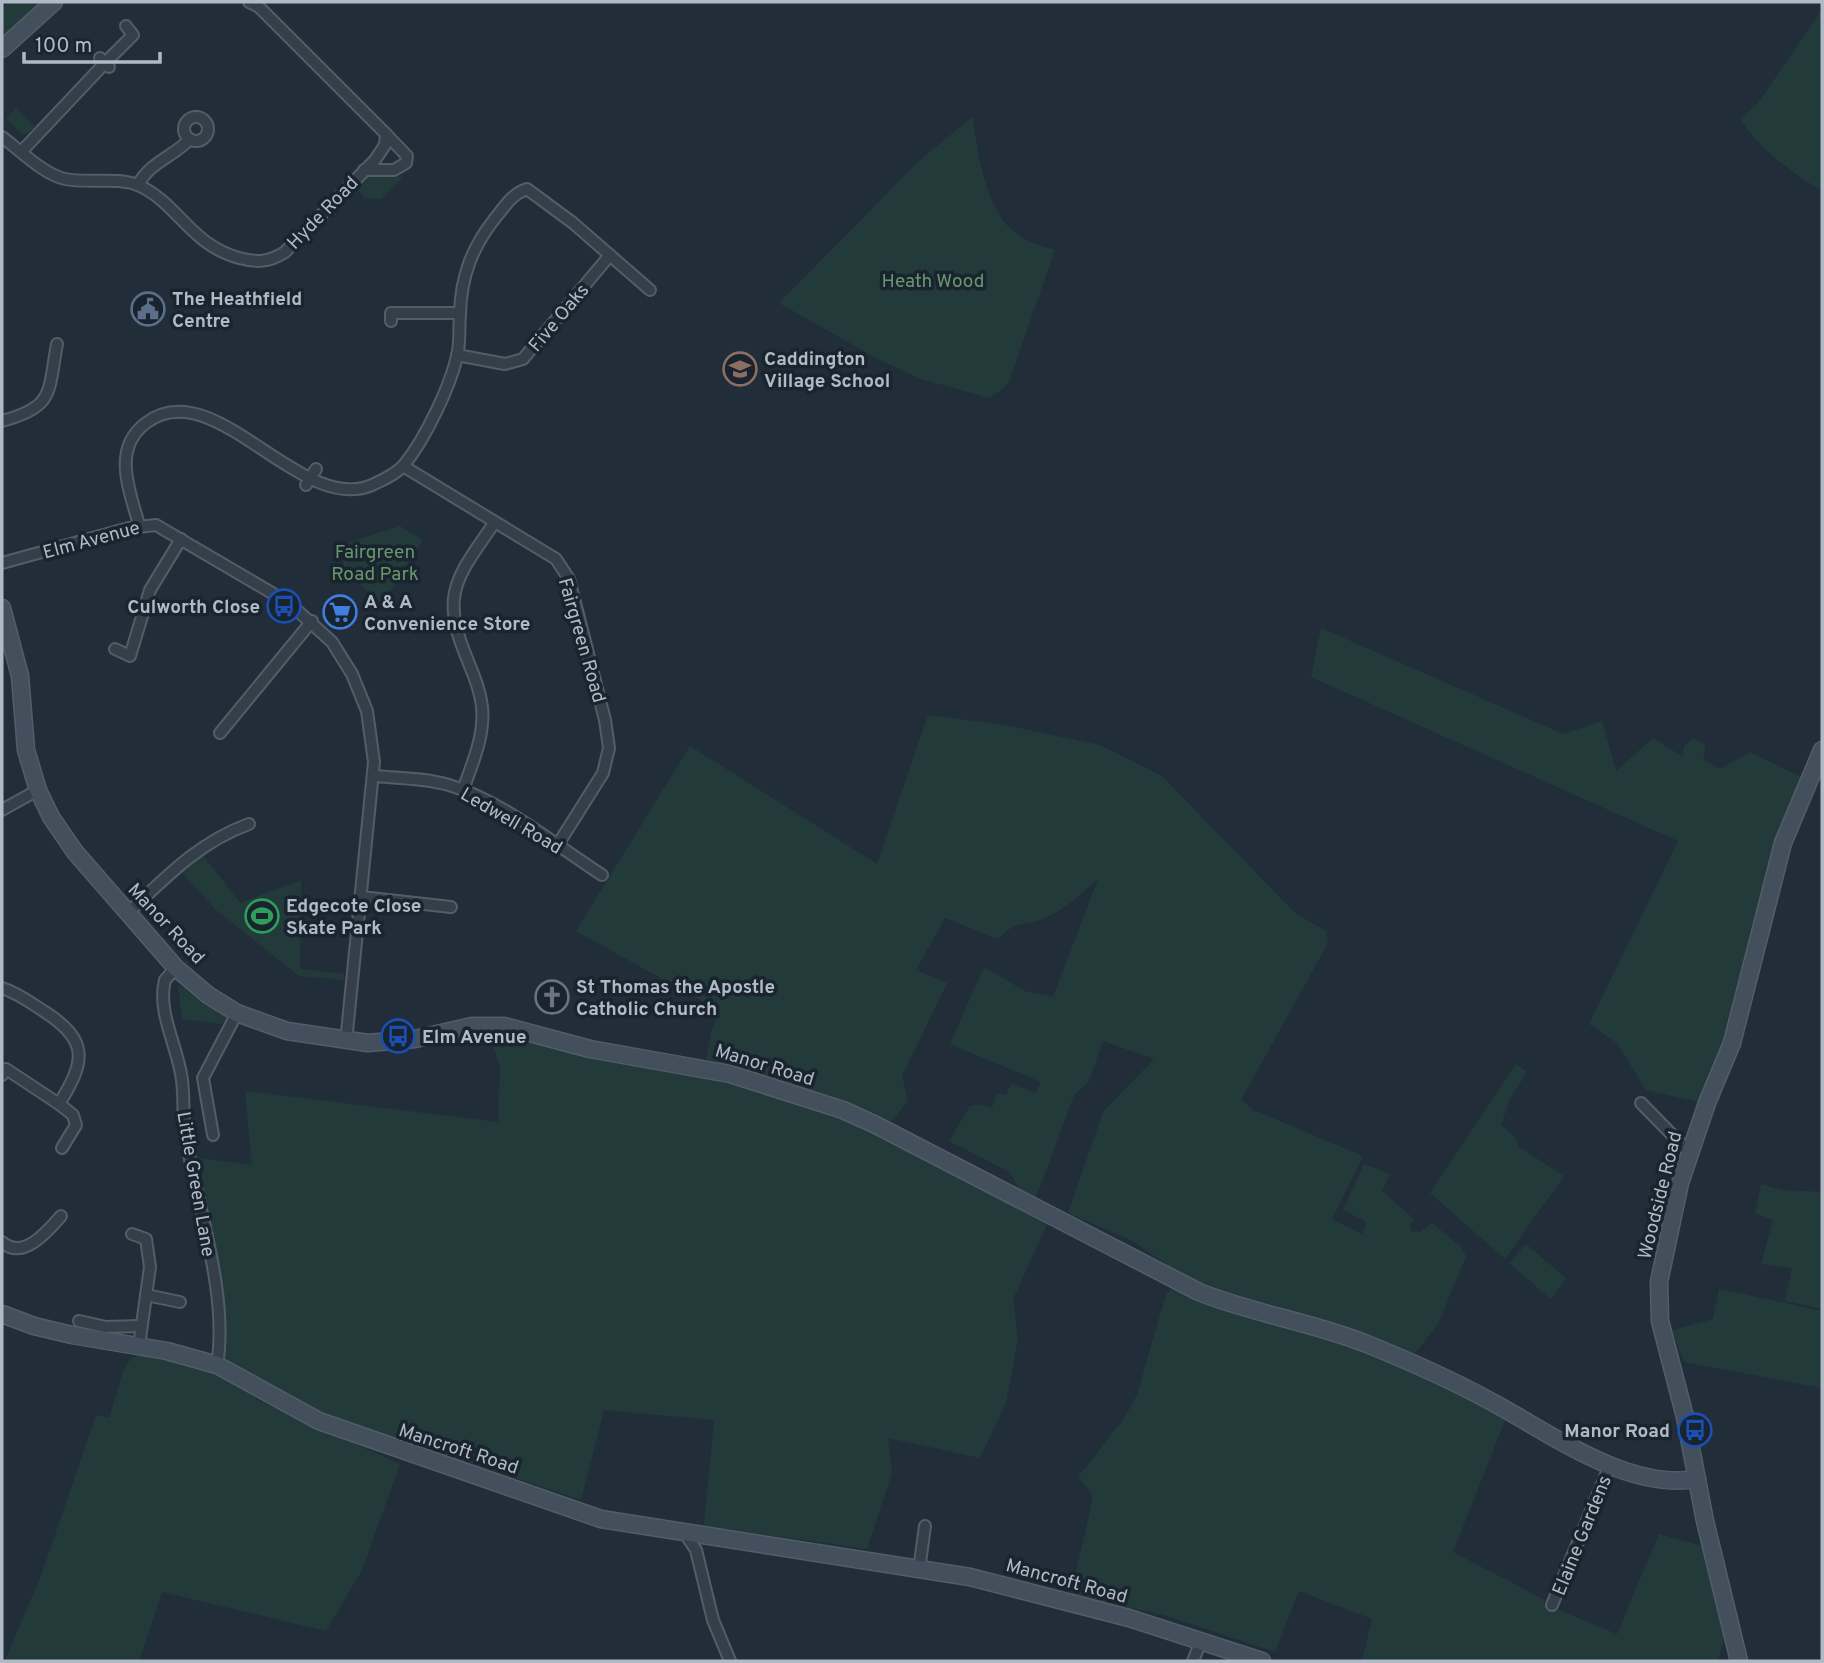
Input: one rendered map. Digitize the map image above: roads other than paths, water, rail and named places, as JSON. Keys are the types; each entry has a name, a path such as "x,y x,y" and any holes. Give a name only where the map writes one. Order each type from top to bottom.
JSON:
{"street":[{"path":"2,49 54,2"},
{"path":"249,2 260,7 407,156 405,163 394,170 362,171"},
{"path":"22,151 133,34"},
{"name":"Hyde Road","path":"138,186 151,193 207,244 225,254 261,262 285,252 375,160 385,145 386,134"},
{"path":"2,137 61,178 138,186 152,165 180,150 190,139"},
{"path":"139,526 124,470 128,445 138,429 156,415 177,410 201,414 311,477 344,488 369,486 403,466 441,402 457,355 467,266 478,240 515,193 526,184 650,290"},
{"name":"Five Oaks","path":"457,355 505,364 523,359 610,255"},
{"path":"391,314 460,313"},
{"path":"2,421 33,411 44,402 57,344"},
{"path":"40,363 53,365"},
{"name":"Fairgreen Road","path":"403,466 556,559 569,579 605,720 609,748 603,773 557,846"},
{"path":"463,790 482,733 482,707 463,654 454,599 459,579 494,523"},
{"name":"Elm Avenue","path":"2,563 139,526 156,524 289,603 312,621 343,657 360,693 371,729 373,776 346,1042"},
{"path":"115,649 130,656 150,590 181,539"},
{"name":"Manor Road","path":"2,608 15,650 24,740 38,790 66,841 176,968 208,995 237,1013 287,1031 346,1042 394,1042 472,1026 504,1026 590,1049 704,1067 843,1110 1199,1292 1247,1309 1332,1331 1393,1354 1463,1387 1574,1449 1610,1465 1669,1480 1697,1479"},
{"path":"220,733 312,621"},
{"name":"Woodside Road","path":"1739,1661 1659,1310 1659,1282 1668,1233 1689,1152 1732,1043 1783,843 1822,750"},
{"name":"Ledwell Road","path":"373,776 425,780 463,790 485,800 602,875"},
{"path":"2,810 38,790"},
{"path":"128,913 191,853 215,838 249,824"},
{"path":"361,897 451,907"},
{"name":"Little Green Lane","path":"176,968 165,979 164,1003 181,1075 185,1131 209,1250 218,1315 217,1365"},
{"path":"2,988 58,1021 75,1038 80,1057 77,1071 59,1104"},
{"path":"213,1135 203,1078 237,1013"},
{"path":"6,1068 73,1115 76,1125 62,1148"},
{"path":"1641,1103 1689,1152"},
{"path":"2,1242 6,1246 20,1248 39,1241 61,1216"},
{"path":"132,1234 151,1236 150,1267 139,1346"},
{"path":"146,1295 180,1302"},
{"name":"Mancroft Road","path":"2,1314 34,1326 139,1346 217,1365 319,1421 434,1464 601,1519 705,1534 1024,1590 1262,1661"},
{"path":"79,1321 106,1327 140,1326"},
{"name":"Elaine Gardens","path":"1552,1605 1610,1465"},
{"path":"919,1570 925,1525"},
{"path":"684,1532 696,1550 713,1620 730,1661"},
{"path":"696,1550 705,1534"},
{"path":"1193,1661 1201,1641"}],"place":[{"name":"The Heathfield Centre","path":"148,309"},
{"name":"Caddington Village School","path":"740,369"},
{"name":"Culworth Close","path":"284,606"},
{"name":"A & A Convenience Store","path":"340,612"},
{"name":"Edgecote Close Skate Park","path":"262,916"},
{"name":"St Thomas the Apostle Catholic Church","path":"552,997"},
{"name":"Elm Avenue","path":"398,1036"},
{"name":"Manor Road","path":"1695,1430"}],"park label":[{"name":"Heath Wood","path":"933,280"},
{"name":"Fairgreen Road Park","path":"375,562"}]}
